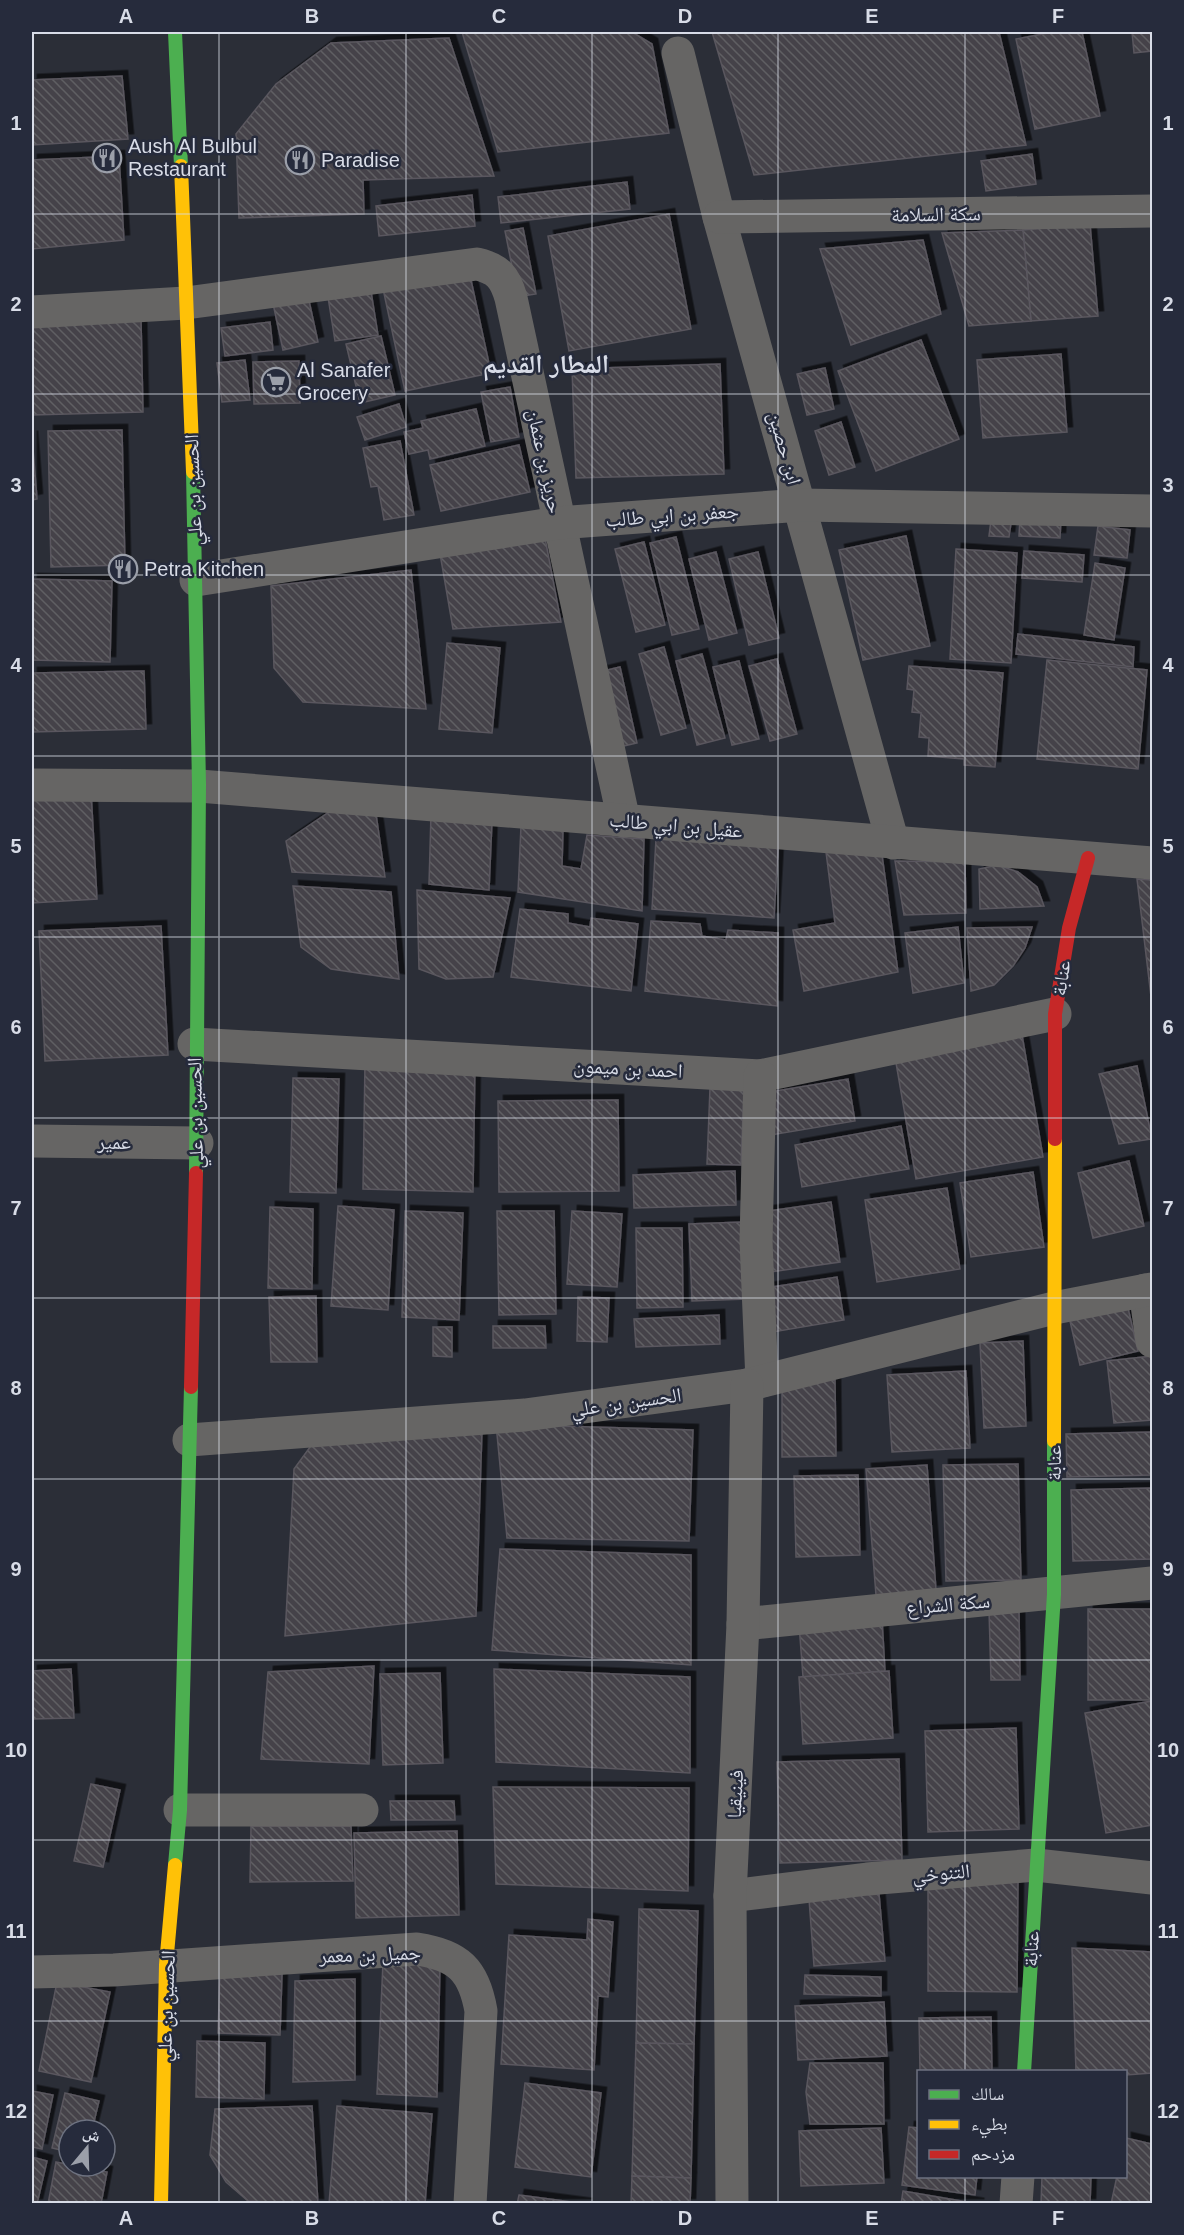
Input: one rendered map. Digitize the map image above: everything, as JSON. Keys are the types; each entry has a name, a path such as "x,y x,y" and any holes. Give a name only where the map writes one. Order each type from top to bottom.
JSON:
{"street":[{"name":"الحسين بن علي","path":"161,2204 166,1965 180,1810 196,1143 194,1044 200,786 196,580 175,32"},
{"name":"ابن حصين","path":"678,53 718,217 801,505 893,843"},
{"name":"سكة السلامة","path":"718,217 1152,211"},
{"name":"حريز بن عثمان","path":"186,303 477,264 495,268 506,281 624,821"},
{"path":"32,312 186,303"},
{"name":"جعفر بن ابي طالب","path":"196,580 558,523 801,505 1152,511"},
{"path":"32,785 200,786"},
{"name":"عقيل بن ابي طالب","path":"200,786 1152,863"},
{"name":"عنابة","path":"1024,2070 1054,1594 1055,1014 1069,928 1088,858"},
{"name":"احمد بن ميمون","path":"194,1044 760,1076 1055,1014"},
{"name":"فينيقيا","path":"732,2204 730,1896 754,1383 760,1076"},
{"name":"عمير","path":"32,1141 196,1143"},
{"name":"الحسين بن علي","path":"189,1440 525,1415 754,1383 1054,1308 1149,1290"},
{"path":"1149,1290 1152,1341"},
{"name":"سكة الشراع","path":"743,1624 1152,1583"},
{"path":"180,1810 362,1810"},
{"name":"التنوخي","path":"730,1896 867,1880 1036,1865 1152,1878"},
{"name":"جميل بن معمر","path":"32,1972 417,1949 441,1953 462,1966 477,1986 481,2011 470,2204"},
{"path":"1016,2204 1018,2178"}],"building":[{"path":"462,32 632,32 652,44 669,133 498,152"},
{"path":"712,32 999,32 1026,145 754,175"},
{"path":"1053,32 1082,32 1100,116 1035,129 1016,39"},
{"path":"1132,32 1152,32 1152,51 1134,53"},
{"path":"449,38 494,176 363,180 364,214 239,218 236,134 276,84 331,43"},
{"path":"122,76 128,139 32,145 32,80"},
{"path":"1032,154 1036,184 986,191 981,161"},
{"path":"119,156 124,240 32,249 32,160"},
{"path":"627,182 630,209 501,223 498,197"},
{"path":"472,195 475,226 379,236 376,206"},
{"path":"669,214 691,329 569,351 548,236"},
{"path":"1090,224 1098,316 1031,321 1023,230"},
{"path":"523,228 536,294 518,297 505,231"},
{"path":"1023,230 1031,321 969,326 942,233"},
{"path":"923,240 941,314 851,345 820,249"},
{"path":"468,266 491,373 405,391 382,284"},
{"path":"370,285 378,335 335,341 327,291"},
{"path":"306,287 318,342 283,350 271,294"},
{"path":"141,320 143,412 32,415 32,323"},
{"path":"270,322 273,350 225,356 221,328"},
{"path":"381,336 395,395 360,403 346,344"},
{"path":"921,340 959,439 876,471 838,371"},
{"path":"1061,354 1067,432 983,438 977,360"},
{"path":"245,360 250,400 222,402 217,363"},
{"name":"Al Sanafer Grocery","path":"299,361 300,403 254,404 253,362"},
{"path":"720,364 724,474 576,478 572,369"},
{"path":"825,368 834,409 807,415 797,374"},
{"path":"510,387 519,437 491,442 481,392"},
{"path":"399,404 406,427 365,440 357,417"},
{"path":"476,409 485,446 430,459 428,450 409,454 404,432 423,428 421,421"},
{"path":"841,422 855,467 829,475 815,431"},
{"path":"122,430 125,565 51,567 48,431"},
{"path":"32,436 37,499 32,500"},
{"path":"400,441 414,515 384,520 378,486 371,487 363,448"},
{"path":"519,445 530,492 441,511 430,465"},
{"path":"1020,517 1061,518 1060,538 1019,536"},
{"path":"991,520 1011,523 1009,537 989,536"},
{"path":"1098,526 1130,530 1127,558 1094,555"},
{"path":"906,536 930,646 863,660 839,550"},
{"path":"676,537 699,629 672,635 650,543"},
{"path":"545,538 561,622 453,629 439,548"},
{"path":"644,542 665,625 636,632 615,549"},
{"path":"956,549 1017,553 1011,663 950,659"},
{"path":"1024,551 1084,555 1082,582 1022,578"},
{"path":"716,552 737,633 709,640 689,559"},
{"path":"758,552 779,638 749,645 729,559"},
{"path":"1095,563 1125,568 1114,640 1084,635"},
{"path":"411,570 426,709 303,702 274,668 271,586"},
{"path":"32,579 112,581 110,662 32,660"},
{"path":"1018,634 1134,647 1133,667 1016,654"},
{"path":"447,643 500,648 492,733 439,729"},
{"path":"664,647 686,728 661,735 639,654"},
{"path":"702,654 725,738 697,745 676,661"},
{"path":"777,659 797,734 770,741 749,666"},
{"path":"1047,660 1147,670 1138,769 1037,759"},
{"path":"739,661 759,739 732,745 713,667"},
{"path":"909,666 1003,673 995,767 964,765 964,759 928,756 929,738 919,737 921,713 912,712 914,690 907,689"},
{"path":"620,667 637,743 615,748 599,672"},
{"path":"144,671 146,729 32,732 32,673"},
{"path":"91,791 97,899 32,903 32,793"},
{"path":"338,806 375,807 385,877 292,872 286,841"},
{"path":"431,814 492,821 489,890 429,884"},
{"path":"521,826 563,831 562,866 581,869 587,835 644,839 642,911 518,892"},
{"path":"656,839 778,848 774,918 652,909"},
{"path":"826,852 882,855 898,972 804,991 793,930 835,923"},
{"path":"895,861 965,862 966,913 904,915"},
{"path":"998,865 1018,872 1037,887 1044,906 980,909 979,869"},
{"path":"1137,879 1152,880 1152,1005"},
{"path":"293,886 391,892 399,979 331,969 301,947"},
{"path":"417,890 510,898 493,977 446,979 419,969"},
{"path":"520,909 568,914 568,923 590,927 591,918 638,924 631,991 511,977"},
{"path":"651,921 700,924 702,936 726,940 728,930 778,933 777,1006 645,991"},
{"path":"161,926 168,1055 45,1061 39,931"},
{"path":"958,927 964,983 913,993 905,933"},
{"path":"1032,927 1025,948 1013,966 994,985 971,991 967,928"},
{"path":"1022,1035 1043,1157 916,1179 895,1057"},
{"path":"365,1062 475,1064 473,1192 363,1189"},
{"path":"1137,1066 1152,1139 1119,1144 1099,1074"},
{"path":"293,1078 339,1079 336,1193 290,1192"},
{"path":"848,1079 855,1121 771,1135 763,1093"},
{"path":"710,1088 744,1089 741,1165 707,1164"},
{"path":"618,1100 619,1191 499,1192 498,1101"},
{"path":"901,1126 909,1169 802,1187 795,1145"},
{"path":"1129,1161 1144,1226 1093,1238 1078,1173"},
{"path":"735,1171 736,1205 634,1208 633,1175"},
{"path":"1033,1172 1044,1247 971,1257 960,1183"},
{"path":"947,1188 960,1269 877,1282 865,1200"},
{"path":"831,1202 840,1262 771,1272 762,1212"},
{"path":"338,1206 394,1210 388,1310 331,1306"},
{"path":"270,1207 313,1209 312,1289 268,1288"},
{"path":"405,1211 463,1213 459,1320 402,1317"},
{"path":"497,1211 554,1211 556,1314 499,1315"},
{"path":"572,1211 622,1214 617,1287 567,1284"},
{"path":"743,1222 747,1299 692,1301 689,1224"},
{"path":"636,1228 682,1228 683,1307 637,1308"},
{"path":"837,1277 844,1320 773,1332 766,1288"},
{"path":"316,1296 317,1362 271,1362 269,1297"},
{"path":"578,1297 609,1298 607,1342 577,1341"},
{"path":"1128,1308 1138,1351 1080,1365 1070,1321"},
{"path":"719,1315 720,1344 636,1347 634,1319"},
{"path":"493,1326 545,1326 546,1348 493,1348"},
{"path":"433,1327 452,1327 452,1357 433,1356"},
{"path":"1023,1341 1026,1426 984,1428 980,1343"},
{"path":"1152,1356 1152,1420 1114,1423 1107,1361"},
{"path":"966,1371 970,1448 892,1452 887,1375"},
{"path":"835,1380 836,1456 782,1457 782,1381"},
{"path":"496,1424 693,1430 689,1541 507,1538"},
{"path":"482,1430 476,1616 285,1636 294,1469 313,1443"},
{"path":"1152,1432 1152,1475 1067,1477 1066,1434"},
{"path":"1018,1464 1021,1580 946,1581 943,1465"},
{"path":"927,1465 936,1590 876,1595 866,1469"},
{"path":"858,1475 860,1555 796,1557 794,1476"},
{"path":"1152,1488 1152,1559 1073,1561 1071,1490"},
{"path":"500,1549 691,1555 691,1665 492,1650"},
{"path":"1019,1609 1020,1680 991,1680 989,1610"},
{"path":"1088,1609 1152,1609 1152,1700 1088,1700"},
{"path":"882,1619 885,1671 803,1677 799,1624"},
{"path":"374,1666 369,1764 261,1759 268,1672"},
{"path":"71,1669 74,1718 32,1719 32,1671"},
{"path":"494,1669 690,1677 690,1773 496,1762"},
{"path":"889,1671 893,1738 803,1744 799,1677"},
{"path":"440,1673 443,1763 383,1765 380,1674"},
{"path":"1152,1701 1152,1825 1106,1833 1085,1713"},
{"path":"1016,1728 1019,1829 928,1832 925,1731"},
{"path":"899,1759 902,1860 780,1863 777,1762"},
{"path":"91,1784 120,1790 103,1867 74,1861"},
{"path":"493,1787 689,1788 688,1891 496,1884"},
{"path":"390,1801 454,1801 455,1820 391,1820"},
{"path":"251,1826 351,1826 353,1881 250,1882"},
{"path":"457,1831 459,1915 356,1918 354,1833"},
{"path":"928,1878 1018,1879 1017,1992 928,1991"},
{"path":"879,1894 885,1961 814,1966 809,1899"},
{"path":"639,1909 698,1911 694,2044 636,2043"},
{"path":"588,1919 613,1922 608,1997 598,1996 594,2070 501,2064 509,1935 587,1940"},
{"path":"1072,1948 1152,1952 1152,2073 1127,2075 1127,2070 1076,2070"},
{"path":"383,1962 440,1965 437,2097 377,2094"},
{"path":"220,1971 282,1974 280,2035 218,2033"},
{"path":"805,1975 881,1977 881,1996 804,1994"},
{"path":"355,1979 355,2080 293,2082 295,1981"},
{"path":"57,1982 110,1992 91,2082 39,2071"},
{"path":"884,2002 887,2056 798,2060 795,2006"},
{"path":"991,2017 992,2070 920,2070 919,2018"},
{"path":"197,2041 265,2043 264,2099 196,2097"},
{"path":"636,2043 694,2044 691,2178 632,2176"},
{"path":"810,2063 883,2063 884,2124 810,2124 806,2092"},
{"path":"525,2083 601,2093 591,2177 515,2167"},
{"path":"32,2091 53,2095 42,2149 32,2147"},
{"path":"65,2093 99,2101 95,2118 59,2118"},
{"path":"312,2106 318,2204 248,2201 226,2182 210,2155 215,2109"},
{"path":"337,2106 432,2114 425,2204 329,2204"},
{"path":"57,2127 57,2149 52,2148"},
{"path":"909,2127 917,2128 917,2178 977,2178 975,2195 902,2185"},
{"path":"881,2128 884,2183 801,2186 799,2131"},
{"path":"1127,2138 1152,2144 1152,2204 1111,2204 1117,2178 1127,2178"},
{"path":"32,2157 47,2161 37,2204 32,2204"},
{"path":"56,2162 57,2178 106,2178 101,2204 48,2204"},
{"path":"632,2176 691,2178 690,2204 631,2204"},
{"path":"1042,2178 1091,2178 1090,2204 1041,2204"},
{"path":"903,2191 979,2204 901,2204"},
{"path":"519,2195 587,2204 517,2204"}],"traffic: fast":[{"path":"175,32 181,166"},
{"path":"193,472 199,785 196,1173"},
{"path":"175,1865 180,1810 191,1387"},
{"path":"1024,2070 1054,1594 1054,1441"}],"traffic: slow":[{"path":"181,166 193,472"},
{"path":"1054,1441 1055,1139"},
{"path":"161,2204 166,1965 175,1865"}],"traffic: jam":[{"path":"1055,1139 1055,1014 1069,928 1088,858"},
{"path":"191,1387 196,1173"}],"place":[{"name":"Aush Al Bulbul Restaurant","path":"107,158"},
{"name":"Paradise","path":"300,160"},
{"name":"Al Sanafer Grocery","path":"276,382"},
{"name":"Petra Kitchen","path":"123,569"}],"district":[{"name":"المطار القديم","path":"546,364"}]}
